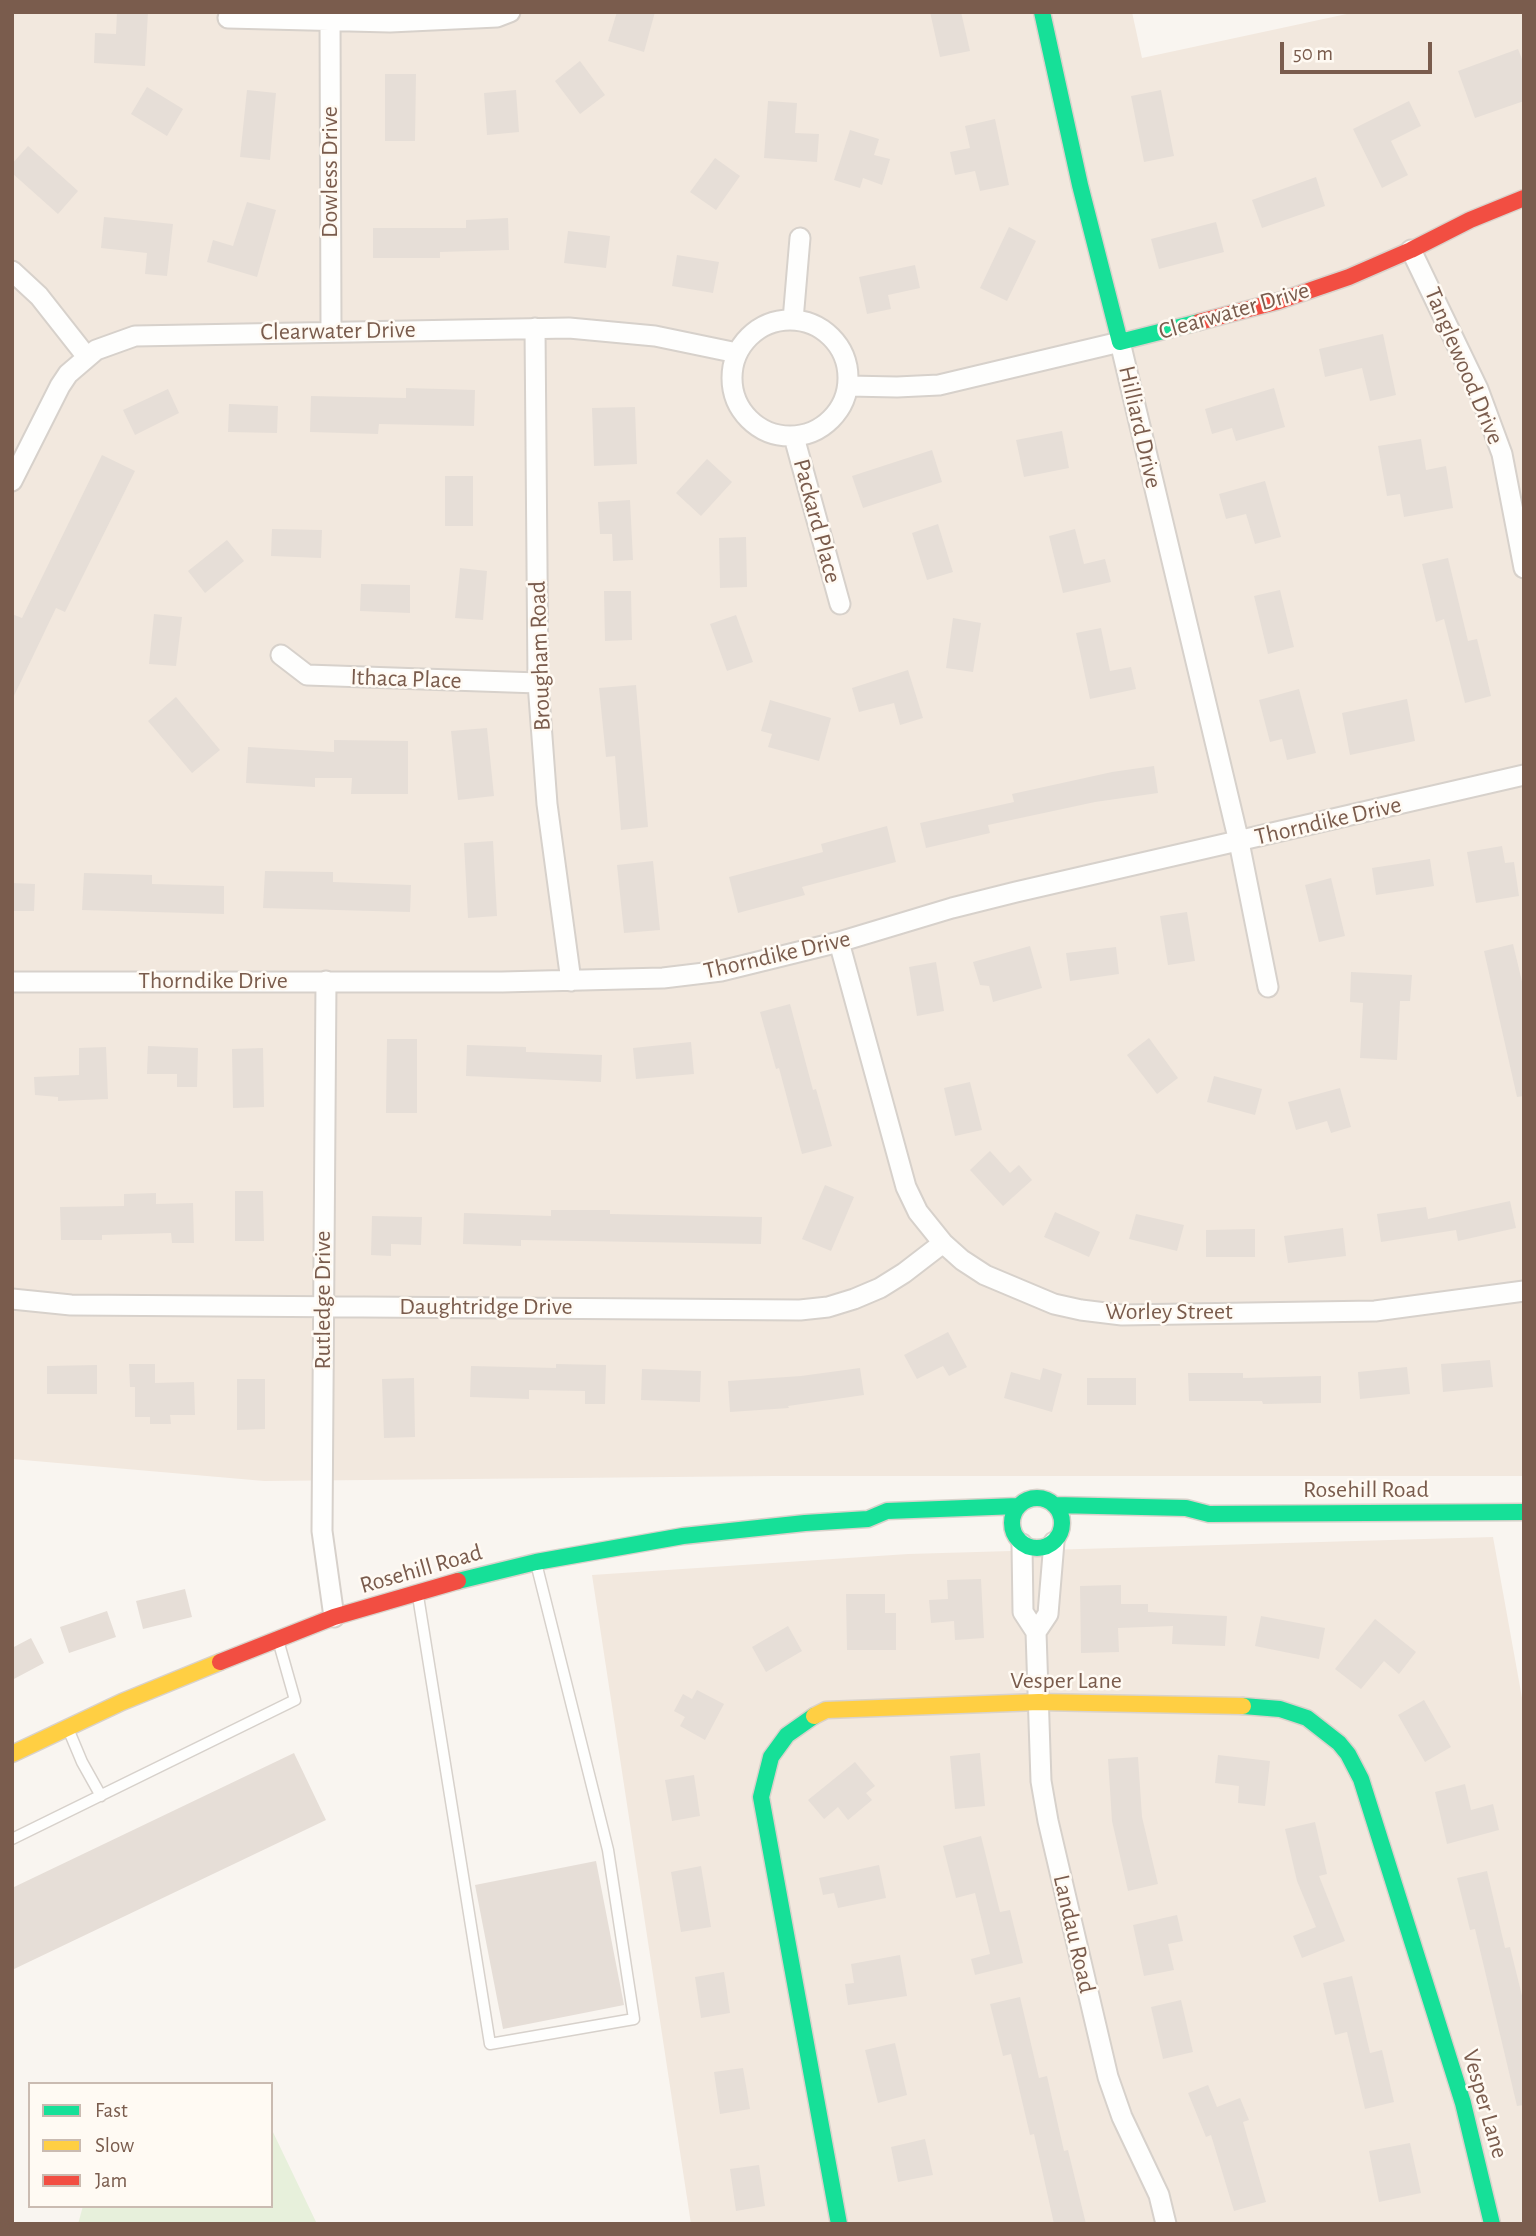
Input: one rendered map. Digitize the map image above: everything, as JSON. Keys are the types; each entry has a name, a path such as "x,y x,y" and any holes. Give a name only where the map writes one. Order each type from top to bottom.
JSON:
{"street":[{"path":"228,19 330,17 390,22 497,17 510,12"},
{"name":"Hilliard Drive","path":"1042,12 1080,185 1239,842 1268,987"},
{"name":"Dowless Drive","path":"330,17 331,331"},
{"name":"Clearwater Drive","path":"848,386 939,385 1279,301 1411,250 1470,220 1524,198"},
{"path":"793,320 800,238"},
{"name":"Tanglewood Drive","path":"1411,250 1478,389 1502,454 1524,568"},
{"path":"12,271 39,296 87,357"},
{"path":"793,320 819,327 839,346 848,372 848,386 839,411 820,429 794,437 774,435 756,426 742,412 733,393 732,373 737,354 747,339 760,328 793,320"},
{"name":"Brougham Road","path":"536,328 538,683 548,804 571,981"},
{"name":"Clearwater Drive","path":"12,481 60,386 87,357 108,344 135,336 569,328 655,335 737,354"},
{"name":"Packard Place","path":"794,437 840,604"},
{"name":"Ithaca Place","path":"281,655 307,675 538,683"},
{"name":"Thorndike Drive","path":"12,982 571,981 663,978 721,971 839,942 965,905 1524,775"},
{"name":"Worley Street","path":"839,942 906,1187 918,1212 943,1243 985,1275 1054,1304 1122,1315 1375,1311 1524,1291"},
{"name":"Rutledge Drive","path":"326,981 322,1531 334,1617"},
{"name":"Daughtridge Drive","path":"12,1298 71,1305 786,1310 828,1307 855,1299 904,1273 943,1243"},
{"path":"1019,1541 1012,1522 1018,1506 1024,1501 1040,1498 1055,1505 1062,1520 1056,1539"},
{"name":"Rosehill Road","path":"1055,1505 1186,1508 1209,1514 1524,1512"},
{"name":"Rosehill Road","path":"13,1753 122,1702 334,1617 417,1592 536,1562 682,1536 868,1519 887,1511 1018,1506"},
{"name":"Rosehill Road","path":"1118,1522 1188,1522 1209,1514"},
{"name":"Rosehill Road","path":"868,1519 883,1526 977,1524"},
{"path":"994,1526 1038,1549 1080,1525"},
{"name":"Landau Road","path":"1036,1632 1048,1614 1056,1539"},
{"name":"Landau Road","path":"1019,1541 1023,1612 1036,1632 1041,1781 1046,1807 1108,2077 1122,2117 1159,2195 1166,2224"},
{"name":"Vesper Lane","path":"839,2224 761,1797 766,1770 771,1757 788,1735 810,1718 826,1710 1039,1702 1266,1707 1307,1718 1339,1743 1361,1779 1463,2103 1492,2224"}],"lane":[{"path":"417,1592 490,2044 634,2020 607,1850 536,1562"},
{"path":"12,1839 295,1700 278,1638"},
{"path":"67,1727 101,1796"}],"shaded area":[{"path":"12,12 1132,12 1142,58 1356,12 1524,12 1524,1476 774,1476 264,1481 12,1459"},
{"path":"1493,1537 1524,1709 1524,2224 691,2224 592,1575 908,1554"}],"green space":[{"path":"273,2132 317,2224 78,2224 82,2208 273,2208"}],"building":[{"path":"117,12 148,12 145,66 94,63 95,33 116,34"},
{"path":"617,12 655,12 644,52 608,41"},
{"path":"930,12 961,12 970,51 940,57"},
{"path":"1518,49 1524,64 1524,101 1475,118 1458,71"},
{"path":"580,61 605,95 580,114 555,81"},
{"path":"385,74 416,74 415,141 385,141"},
{"path":"147,87 183,109 167,136 131,114"},
{"path":"247,90 276,93 270,160 240,157"},
{"path":"516,90 519,132 487,135 484,93"},
{"path":"1161,90 1174,156 1144,162 1131,96"},
{"path":"768,101 797,103 795,133 819,134 817,162 764,158"},
{"path":"1409,101 1421,126 1391,141 1408,175 1382,188 1353,129"},
{"path":"995,119 1009,185 980,191 975,171 955,175 950,152 970,148 965,126"},
{"path":"850,130 879,139 874,155 890,159 882,185 863,178 860,188 834,180"},
{"path":"28,146 78,191 58,214 12,173 12,164"},
{"path":"715,158 740,176 716,210 690,192"},
{"path":"1316,177 1325,206 1262,228 1252,200"},
{"path":"247,202 276,210 257,277 207,262 213,240 233,246"},
{"path":"104,217 173,224 167,276 145,274 147,253 101,248"},
{"path":"508,218 509,250 440,252 440,258 373,258 373,228 466,228 466,220"},
{"path":"1216,222 1224,252 1159,269 1151,239"},
{"path":"1009,227 1036,241 1007,301 980,288"},
{"path":"568,231 610,236 606,268 564,263"},
{"path":"677,255 719,262 713,293 672,286"},
{"path":"915,265 920,288 888,295 891,309 867,314 859,277"},
{"path":"1383,334 1396,395 1370,401 1362,368 1325,377 1319,349"},
{"path":"406,388 475,390 474,426 379,424 378,434 310,432 311,396 406,398"},
{"path":"1274,388 1285,427 1236,441 1232,428 1212,434 1205,409"},
{"path":"168,389 179,413 135,435 123,410"},
{"path":"229,404 278,406 277,433 228,432"},
{"path":"635,407 637,464 594,466 592,408"},
{"path":"1062,431 1069,468 1024,477 1016,440"},
{"path":"1421,439 1426,470 1446,466 1453,508 1404,517 1400,494 1387,496 1378,446"},
{"path":"932,450 942,482 863,508 852,476"},
{"path":"102,455 135,471 65,612 56,608 12,700 12,614 22,618"},
{"path":"707,459 732,482 701,516 676,493"},
{"path":"445,476 473,476 473,526 445,526"},
{"path":"1265,481 1281,537 1255,544 1246,514 1226,519 1219,494"},
{"path":"630,500 633,560 613,561 612,534 600,534 598,502"},
{"path":"938,524 953,572 927,580 912,533"},
{"path":"272,529 322,530 321,558 271,556"},
{"path":"1075,529 1084,564 1105,559 1111,582 1063,593 1049,536"},
{"path":"746,537 747,587 720,588 719,538"},
{"path":"227,540 244,561 205,593 188,571"},
{"path":"1448,558 1468,641 1477,639 1491,696 1465,703 1444,619 1436,622 1422,564"},
{"path":"460,568 487,571 483,620 455,618"},
{"path":"361,584 410,585 410,613 360,611"},
{"path":"1280,590 1294,647 1268,654 1254,596"},
{"path":"604,591 631,591 632,640 605,641"},
{"path":"154,614 182,617 176,666 149,664"},
{"path":"736,615 753,662 727,671 710,624"},
{"path":"953,618 981,623 973,672 946,668"},
{"path":"1101,628 1110,671 1131,667 1136,689 1090,699 1076,633"},
{"path":"908,670 923,718 900,725 894,703 859,712 852,688"},
{"path":"636,685 648,827 621,830 615,756 606,757 599,688"},
{"path":"1299,689 1316,753 1287,760 1282,739 1270,742 1259,700"},
{"path":"176,697 220,750 192,773 148,721"},
{"path":"1407,699 1415,741 1350,755 1342,713"},
{"path":"770,700 831,718 819,761 768,747 772,734 761,731"},
{"path":"487,728 494,796 458,800 451,731"},
{"path":"334,740 408,741 408,794 351,794 352,778 315,778 315,787 246,783 248,747 334,752"},
{"path":"1154,766 1158,793 1095,802 988,825 990,833 926,848 920,823 1014,802 1012,794 1112,772"},
{"path":"887,826 896,862 802,887 805,895 738,913 729,877 823,852 821,844"},
{"path":"493,841 497,916 468,918 464,843"},
{"path":"1502,846 1505,863 1514,862 1519,896 1476,903 1467,852"},
{"path":"1430,859 1434,886 1376,895 1372,868"},
{"path":"653,861 660,930 624,933 617,865"},
{"path":"265,871 333,872 333,882 411,885 410,912 263,908"},
{"path":"84,873 152,875 152,884 224,886 224,914 82,910"},
{"path":"1331,878 1345,936 1319,942 1305,885"},
{"path":"12,883 35,884 34,911 12,911"},
{"path":"1187,912 1195,961 1168,965 1160,916"},
{"path":"1513,944 1524,990 1524,1096 1517,1097 1484,951"},
{"path":"1030,946 1042,988 993,1002 989,986 980,985 973,962"},
{"path":"1116,947 1119,974 1070,981 1066,953"},
{"path":"936,962 944,1011 917,1016 909,967"},
{"path":"1351,972 1412,975 1410,1001 1400,1001 1397,1060 1360,1058 1363,1003 1350,1002"},
{"path":"790,1004 813,1090 816,1089 832,1146 802,1154 779,1068 776,1069 760,1012"},
{"path":"1149,1038 1178,1078 1157,1094 1127,1055"},
{"path":"387,1039 417,1039 417,1113 386,1113"},
{"path":"691,1042 694,1074 636,1079 633,1048"},
{"path":"467,1045 526,1047 526,1052 602,1055 601,1082 466,1076"},
{"path":"148,1046 198,1048 197,1087 177,1087 177,1074 147,1074"},
{"path":"106,1047 108,1099 58,1101 58,1097 35,1095 34,1077 79,1075 79,1048"},
{"path":"263,1048 264,1107 233,1108 232,1049"},
{"path":"1214,1076 1262,1089 1255,1115 1207,1102"},
{"path":"970,1082 982,1130 955,1136 944,1088"},
{"path":"1340,1088 1351,1127 1331,1133 1327,1121 1296,1130 1288,1102"},
{"path":"990,1151 1010,1173 1019,1165 1032,1180 1003,1206 970,1170"},
{"path":"825,1185 854,1197 831,1251 802,1239"},
{"path":"235,1191 263,1191 264,1241 235,1241"},
{"path":"156,1193 156,1204 193,1203 194,1243 172,1243 171,1233 102,1235 102,1240 61,1240 60,1207 124,1206 124,1194"},
{"path":"1510,1201 1516,1228 1458,1241 1456,1230 1381,1242 1377,1214 1426,1207 1428,1219"},
{"path":"551,1210 762,1217 761,1244 521,1240 521,1246 463,1244 464,1213 551,1216"},
{"path":"1055,1212 1100,1232 1089,1257 1044,1237"},
{"path":"1136,1214 1184,1225 1177,1251 1129,1239"},
{"path":"372,1216 422,1217 421,1245 391,1244 391,1256 371,1255"},
{"path":"1343,1228 1346,1256 1288,1263 1284,1236"},
{"path":"1255,1229 1255,1257 1206,1257 1206,1230"},
{"path":"948,1332 967,1367 949,1376 943,1366 917,1379 904,1355"},
{"path":"1490,1360 1493,1387 1443,1392 1441,1364"},
{"path":"129,1364 155,1364 155,1383 194,1382 195,1415 170,1415 171,1424 150,1424 150,1417 135,1417 135,1387 130,1387"},
{"path":"556,1364 606,1365 605,1404 585,1404 585,1391 529,1390 529,1399 470,1397 471,1366 556,1368"},
{"path":"97,1365 97,1394 47,1394 47,1366"},
{"path":"1407,1367 1410,1394 1360,1399 1358,1372"},
{"path":"860,1368 864,1395 788,1406 789,1408 730,1412 728,1381 801,1376"},
{"path":"1043,1368 1062,1374 1052,1412 1004,1398 1011,1372 1040,1380"},
{"path":"642,1369 701,1371 700,1402 641,1400"},
{"path":"1188,1373 1243,1373 1243,1378 1321,1376 1321,1403 1189,1401"},
{"path":"414,1378 415,1437 384,1438 382,1379"},
{"path":"1087,1378 1136,1378 1136,1405 1087,1405"},
{"path":"237,1379 265,1379 265,1429 237,1430"},
{"path":"981,1579 984,1638 955,1640 954,1621 931,1623 929,1600 948,1599 947,1580"},
{"path":"1121,1585 1121,1604 1148,1604 1148,1612 1227,1616 1225,1646 1172,1644 1173,1626 1118,1628 1119,1652 1081,1653 1080,1586"},
{"path":"185,1589 192,1617 143,1629 136,1601"},
{"path":"846,1594 885,1594 885,1613 896,1613 896,1650 847,1650"},
{"path":"107,1611 116,1637 69,1653 60,1627"},
{"path":"1261,1616 1325,1628 1319,1659 1255,1646"},
{"path":"1375,1619 1416,1652 1399,1674 1384,1661 1361,1689 1335,1669"},
{"path":"788,1626 802,1651 766,1672 752,1647"},
{"path":"31,1638 44,1663 12,1680 12,1648"},
{"path":"697,1690 724,1704 705,1740 680,1726 685,1717 674,1711 683,1694 692,1699"},
{"path":"1424,1700 1451,1747 1425,1762 1398,1715"},
{"path":"294,1753 326,1820 12,1970 12,1888"},
{"path":"980,1753 985,1806 955,1809 950,1756"},
{"path":"1218,1755 1270,1761 1265,1806 1238,1803 1239,1786 1215,1783"},
{"path":"1138,1757 1142,1817 1158,1884 1128,1891 1112,1821 1108,1759"},
{"path":"855,1762 875,1786 866,1793 872,1800 848,1820 838,1807 824,1819 808,1800"},
{"path":"694,1775 700,1816 672,1821 665,1780"},
{"path":"1465,1784 1471,1810 1493,1804 1499,1830 1447,1844 1435,1792"},
{"path":"1315,1822 1327,1874 1319,1876 1345,1941 1302,1958 1293,1936 1316,1927 1297,1881 1285,1829"},
{"path":"981,1836 1000,1912 1010,1910 1023,1963 975,1975 971,1959 990,1954 975,1893 956,1898 943,1846"},
{"path":"596,1861 624,2005 503,2029 475,1885"},
{"path":"879,1865 886,1898 838,1908 834,1893 823,1895 819,1878"},
{"path":"701,1866 711,1927 681,1932 671,1872"},
{"path":"1487,1871 1505,1948 1510,1947 1524,2004 1524,2105 1517,2106 1475,1929 1470,1930 1457,1878"},
{"path":"1177,1915 1183,1941 1168,1944 1174,1970 1144,1976 1133,1925"},
{"path":"900,1955 907,1996 848,2005 845,1984 854,1983 851,1964"},
{"path":"724,1972 730,2013 701,2018 695,1977"},
{"path":"1352,1976 1370,2053 1382,2050 1394,2102 1365,2109 1347,2032 1335,2035 1323,1983"},
{"path":"1020,1997 1039,2078 1047,2076 1064,2151 1068,2150 1086,2224 1054,2224 1034,2134 1030,2135 1011,2054 1003,2056 990,2004"},
{"path":"1181,2000 1193,2052 1163,2059 1151,2007"},
{"path":"895,2043 907,2095 878,2103 865,2050"},
{"path":"743,2068 750,2109 720,2114 714,2072"},
{"path":"1208,2085 1217,2107 1240,2098 1249,2120 1243,2122 1266,2202 1234,2211 1211,2135 1206,2137 1188,2093"},
{"path":"925,2139 933,2175 898,2182 891,2147"},
{"path":"1410,2143 1421,2193 1379,2202 1369,2151"},
{"path":"759,2165 765,2206 736,2211 730,2169"}],"traffic: fast":[{"path":"1042,12 1080,185 1120,342 1199,322"},
{"path":"1037,1498 1055,1505 1062,1523 1055,1541 1037,1548 1019,1541 1012,1523 1019,1505 1037,1498"},
{"path":"1054,1505 1186,1508 1209,1514 1524,1512"},
{"path":"458,1581 536,1562 683,1536 868,1519 887,1511 1018,1506"},
{"path":"1243,1706 1280,1709 1307,1718 1339,1743 1361,1779 1463,2103 1492,2224"},
{"path":"814,1716 787,1735 771,1757 761,1797 839,2224"}],"traffic: slow":[{"path":"12,1754 122,1702 220,1662"},
{"path":"814,1716 826,1710 1039,1702 1243,1706"}],"traffic: jam":[{"path":"1199,322 1279,301 1349,277 1470,220 1524,198"},
{"path":"220,1662 334,1617 458,1581"}]}
